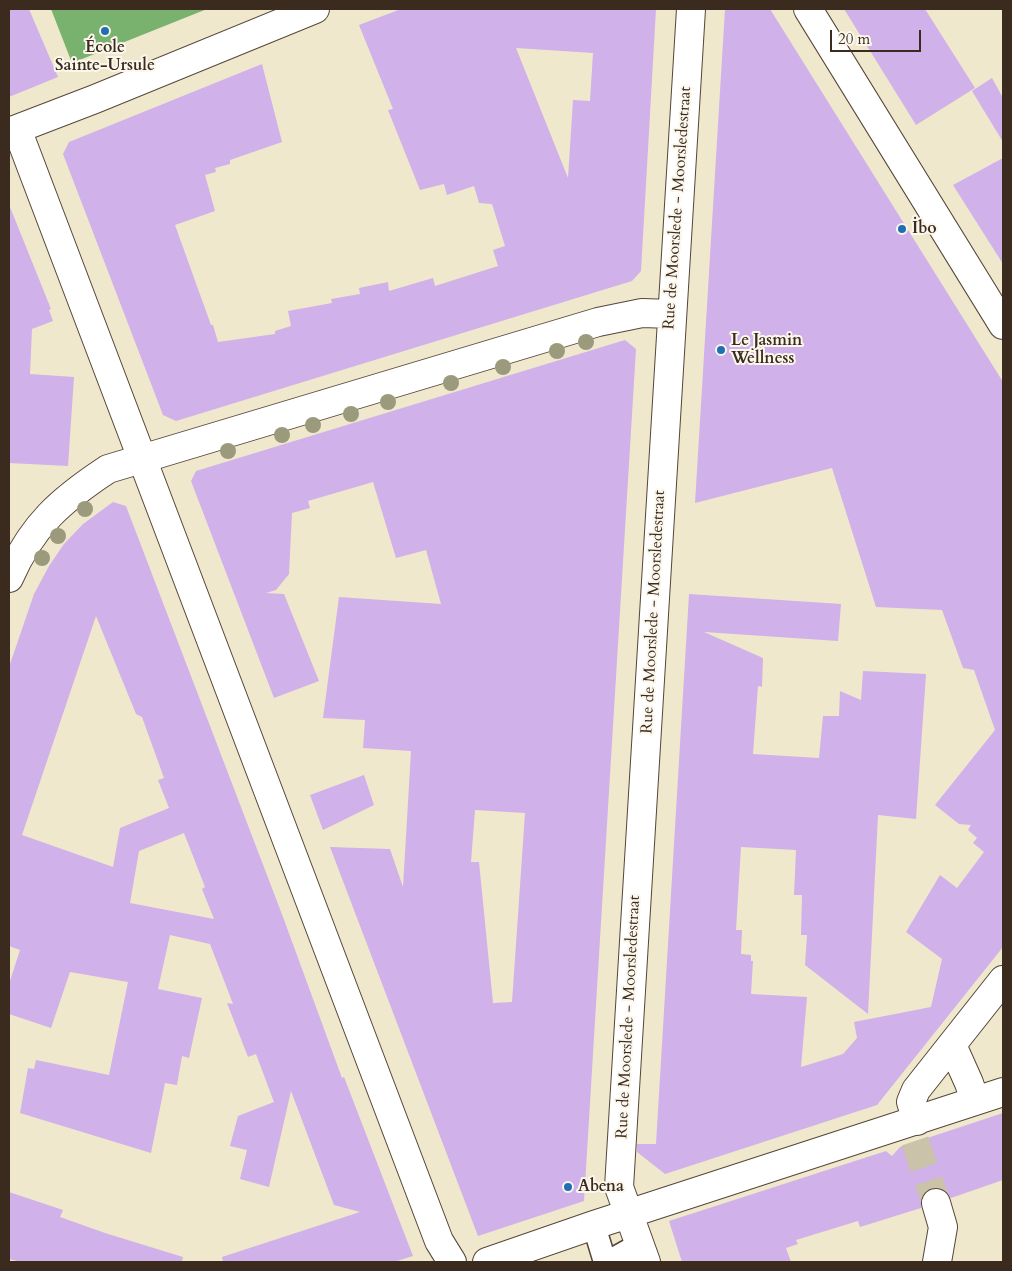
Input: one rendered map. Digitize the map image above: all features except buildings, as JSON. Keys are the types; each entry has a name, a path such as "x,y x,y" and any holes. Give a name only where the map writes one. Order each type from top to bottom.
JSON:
{"street":[{"path":"315,9 13,131 143,459 439,1241 452,1262"},
{"name":"Rue de Moorslede - Moorsledestraat","path":"640,1255 618,1188 691,9"},
{"path":"808,9 1003,325"},
{"path":"9,578 27,542 42,522 83,486 108,469 598,322 642,313 672,314"},
{"path":"914,1128 911,1102 916,1090 1003,980"},
{"path":"952,1045 975,1101"},
{"path":"487,1262 628,1214 914,1128 975,1101 1003,1092"},
{"path":"936,1203 943,1227 937,1262"},
{"path":"598,1239 607,1262 640,1255"}],"green space":[{"name":"École Sainte-Ursule","path":"51,9 207,9 72,63"}],"tunnel":[{"path":"915,1141 936,1203"}],"place":[{"name":"École Sainte-Ursule","path":"105,31"},
{"name":"İbo","path":"902,229"},
{"name":"Le Jasmin Wellness","path":"721,350"},
{"name":"Abena","path":"568,1187"}]}
